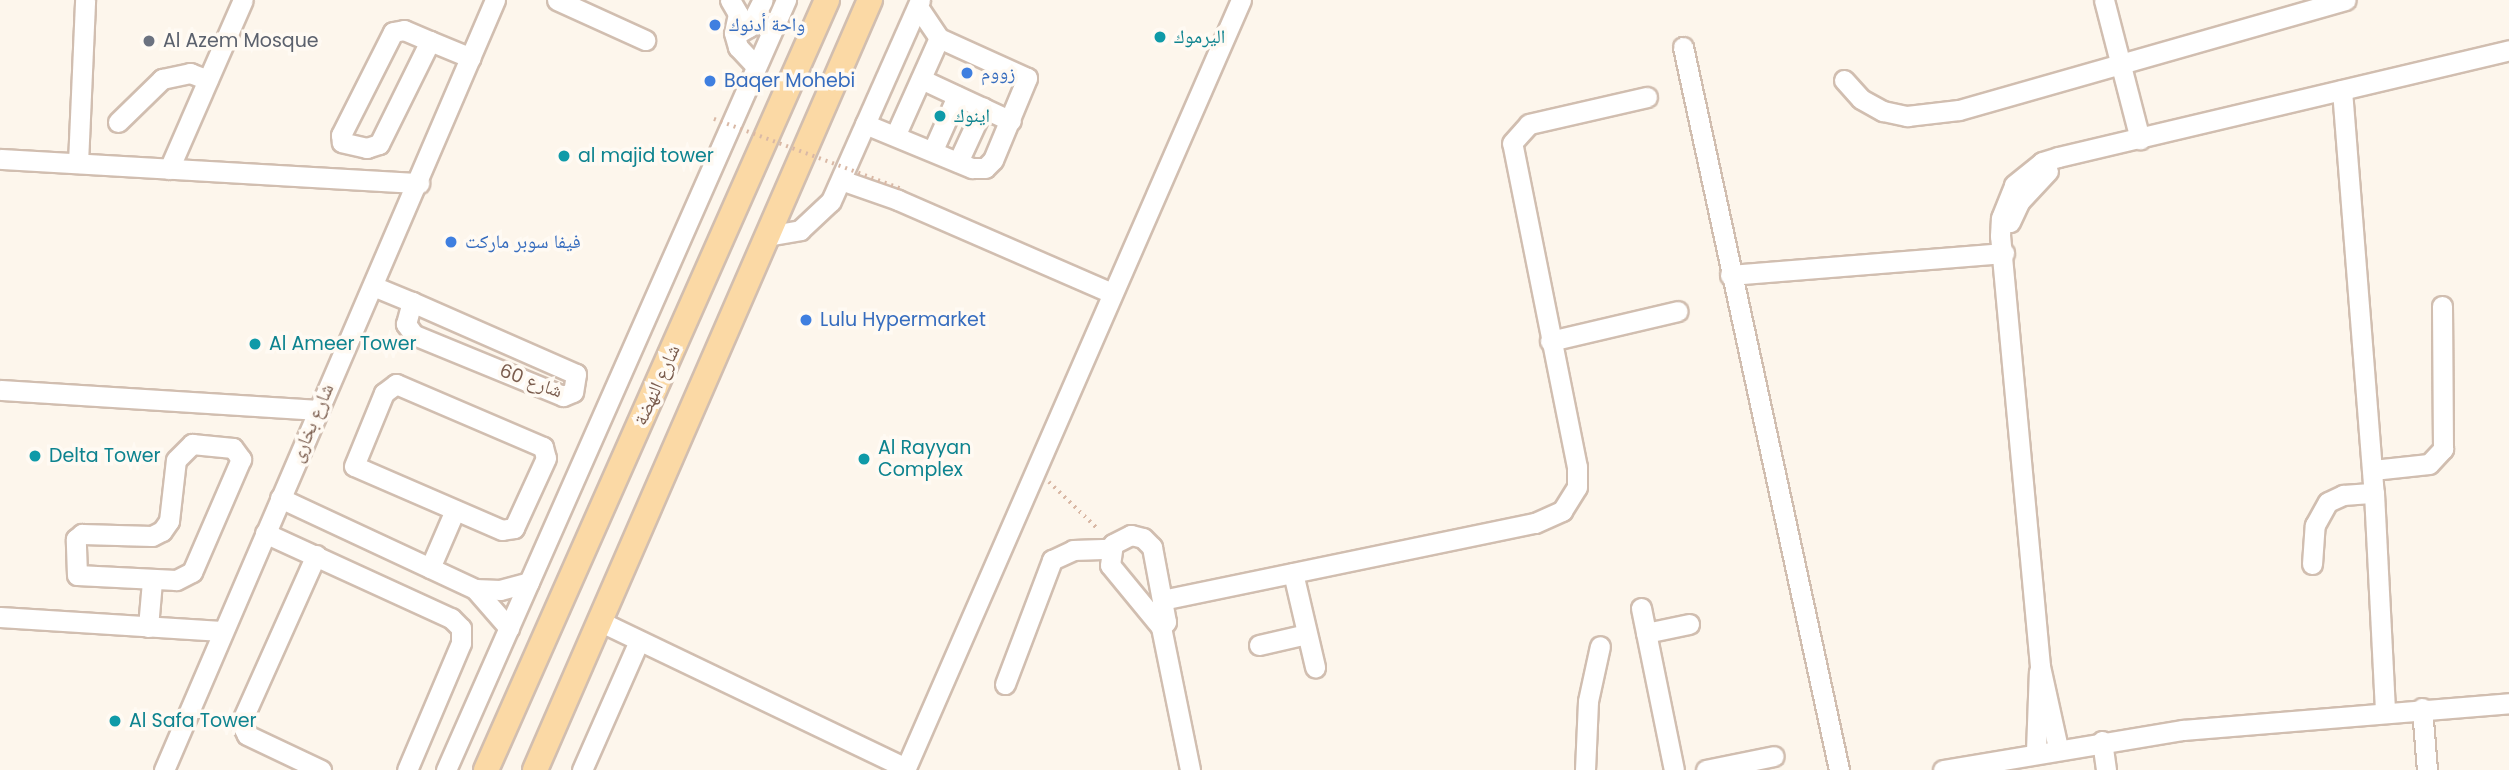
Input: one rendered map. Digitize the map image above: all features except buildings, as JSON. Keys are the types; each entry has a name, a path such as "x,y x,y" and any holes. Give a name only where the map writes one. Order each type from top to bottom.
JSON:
{"main road":[{"name":"شارع النهضة","path":"486,770 827,0"},
{"path":"535,770 870,0"}],"street":[{"path":"78,163 85,0"},
{"path":"169,169 243,0"},
{"name":"شارع بخارى","path":"164,770 317,410 419,183 495,0"},
{"path":"557,0 645,40"},
{"path":"730,0 738,14 735,34 738,47 755,65"},
{"path":"735,34 749,27 763,0"},
{"path":"446,770 755,65 786,0"},
{"path":"599,621 906,769 1241,0"},
{"path":"2104,0 2140,139"},
{"path":"1844,80 1861,99 1883,111 1908,116 1988,105 2121,66 2309,5 2346,0"},
{"path":"767,236 787,235 813,223 841,180 919,3"},
{"path":"865,124 901,136 958,162 985,168 1010,121 1027,82 1024,74 939,38 919,3"},
{"path":"430,41 379,144 367,148 342,142 341,135 393,32 400,29 430,41 471,58"},
{"path":"901,136 926,82 939,38"},
{"path":"1683,47 1730,275 1839,770"},
{"path":"2057,748 2040,666 2004,253 2020,201 2044,174 2076,155 2509,50"},
{"path":"118,122 162,79 181,73 208,80"},
{"path":"926,82 1010,121"},
{"path":"2342,90 2373,470 2385,712"},
{"path":"933,150 957,96"},
{"path":"1162,600 1535,523 1562,511 1573,496 1578,477 1511,143 1529,124 1647,97"},
{"path":"958,162 983,108"},
{"path":"0,159 419,183"},
{"path":"841,180 898,200 1112,293"},
{"path":"1730,275 2004,253"},
{"name":"شارع 60","path":"373,286 412,302 576,373 573,392 563,396 414,335 407,324 412,302"},
{"path":"2373,470 2429,464 2443,449 2441,306"},
{"path":"1550,341 1678,311"},
{"path":"391,385 401,385 545,450 546,458 510,530 455,510 354,466 391,385"},
{"path":"0,390 317,410"},
{"path":"192,444 233,448 240,464 195,568 180,580 152,581 80,577 75,569 77,537 157,534 169,521 180,453 192,444"},
{"path":"2312,564 2315,525 2328,502 2343,495 2374,493"},
{"path":"280,498 475,589 500,590 529,582"},
{"path":"430,568 455,510"},
{"path":"265,533 451,618 461,628 461,643 407,770"},
{"path":"1005,684 1045,575 1052,560 1065,551 1111,551 1131,535 1148,542 1166,622 1161,628"},
{"path":"1111,551 1161,628 1190,770"},
{"path":"316,555 241,723 247,735 321,770"},
{"path":"1293,573 1315,667"},
{"path":"148,627 152,581"},
{"path":"475,589 509,628"},
{"path":"1641,608 1674,770"},
{"path":"0,617 222,631"},
{"path":"1646,633 1689,624"},
{"path":"1259,645 1307,634"},
{"path":"582,770 639,641"},
{"path":"1585,770 1588,701 1600,646"},
{"path":"2036,751 2040,666"},
{"path":"1943,770 2007,764 2036,751 2102,741 2422,708 2509,703"},
{"path":"2422,708 2427,770"},
{"path":"2102,741 2106,770"},
{"path":"1706,770 1748,766 1774,756"}],"path":[{"path":"714,119 902,189"},
{"path":"1036,473 1111,551"}],"place":[{"name":"واحة أدنوك","path":"715,25"},
{"name":"اليرموك","path":"1160,37"},
{"name":"Al Azem Mosque","path":"149,41"},
{"name":"زووم","path":"967,73"},
{"name":"Baqer Mohebi","path":"710,81"},
{"name":"اينوك","path":"940,116"},
{"name":"al majid tower","path":"564,156"},
{"name":"فيفا سوبر ماركت","path":"451,242"},
{"name":"Lulu Hypermarket","path":"806,320"},
{"name":"Al Ameer Tower","path":"255,344"},
{"name":"Delta Tower","path":"35,456"},
{"name":"Al Rayyan Complex","path":"864,459"},
{"name":"Al Safa Tower","path":"115,721"}]}
